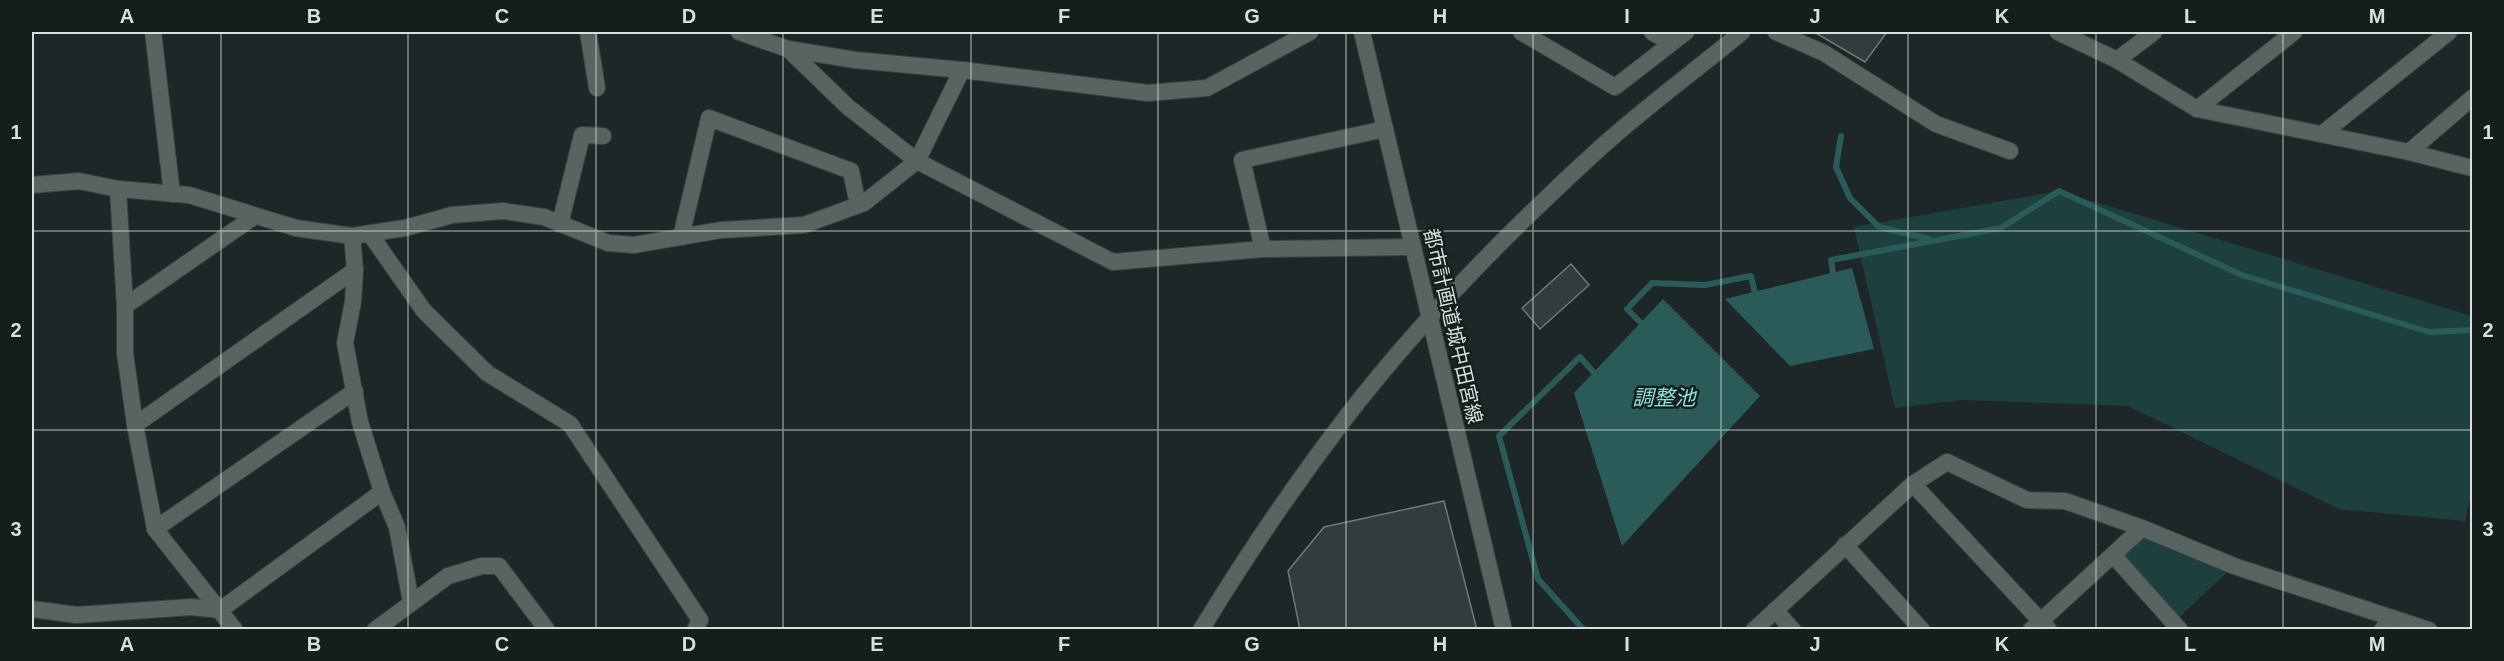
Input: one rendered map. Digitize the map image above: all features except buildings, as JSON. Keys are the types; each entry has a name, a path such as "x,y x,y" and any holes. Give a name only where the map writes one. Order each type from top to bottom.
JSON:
{"street":[{"path":"153,32 171,194"},
{"path":"588,32 597,88"},
{"path":"739,32 788,49 855,60 962,70 1148,93 1207,88 1310,32"},
{"name":"都市計画道城中田宮線","path":"1362,32 1504,630"},
{"path":"1521,32 1615,87 1686,32"},
{"path":"1652,32 1671,43"},
{"path":"1201,630 1256,542 1348,414 1429,319 1492,253 1600,148 1742,32"},
{"path":"1776,32 1824,53 1936,123 2010,151"},
{"path":"2058,32 2117,60 2197,109 2409,152 2472,168"},
{"path":"2117,60 2154,32"},
{"path":"2197,109 2294,32"},
{"path":"2322,134 2449,32"},
{"path":"788,49 848,108 917,161 1113,262 1263,249 1413,247"},
{"path":"32,186 79,181 118,189 189,195 296,228 352,236 452,215 503,211 544,217 608,243 634,245 721,230 804,225 858,205 917,161 962,70"},
{"path":"2409,152 2472,98"},
{"path":"681,237 709,118 851,171 858,205"},
{"path":"1263,249 1242,160 1385,129"},
{"path":"560,224 582,135 603,136"},
{"path":"118,189 125,306 125,353 135,425 155,529 235,630"},
{"path":"125,306 255,216"},
{"path":"370,234 424,311 487,373 570,424 700,620 695,630"},
{"path":"352,236 355,270 353,302 345,343 360,422 382,492 397,527 411,602"},
{"path":"135,425 355,270"},
{"path":"155,529 356,392"},
{"path":"1754,630 1913,483 1947,462 2027,500 2065,501 2142,528 2234,566 2388,624 2430,630"},
{"path":"1913,483 2041,627 2142,528"},
{"path":"32,609 77,615 191,608 220,610 382,492"},
{"path":"1845,545 1922,630"},
{"path":"2114,556 2180,630"},
{"path":"375,630 448,576 482,566 499,566 546,630"},
{"path":"1775,610 1793,630"}],"shaded area":[{"path":"2059,191 2472,316 2472,489 2465,521 2339,509 2128,406 1961,400 1895,408 1854,227"},
{"path":"2142,528 2234,566 2174,622 2114,556"}],"water":[{"path":"1852,268 1874,349 1790,366 1725,299"},
{"name":"調整池","path":"1663,299 1760,396 1622,546 1574,393"}],"waterway":[{"path":"1841,136 1836,167 1850,198 1879,227 1929,239"},
{"path":"1834,280 1831,260 2001,228 2059,191 2242,275 2429,332 2472,330"},
{"path":"1646,328 1627,309 1652,283 1705,285 1751,276 1756,298"},
{"path":"1584,630 1538,579 1499,436 1580,357 1598,377"}]}
